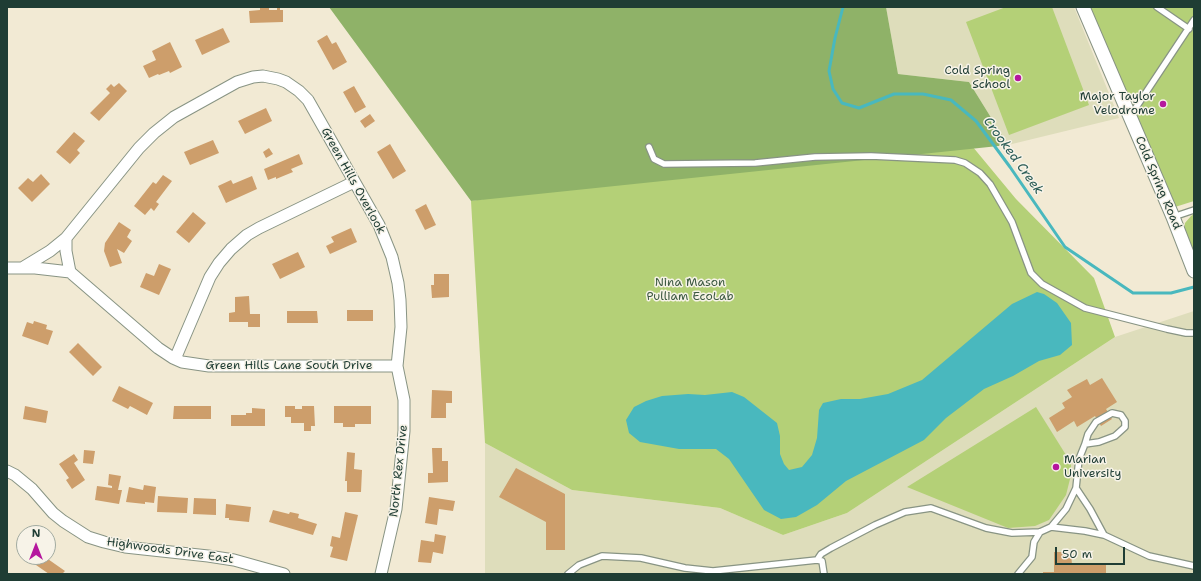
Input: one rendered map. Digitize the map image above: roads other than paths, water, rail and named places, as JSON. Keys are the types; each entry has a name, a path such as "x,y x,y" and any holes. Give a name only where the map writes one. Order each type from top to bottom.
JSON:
{"street":[{"name":"Cold Spring Road","path":"1082,7 1173,217 1194,271"},
{"name":"Green Hills Overlook","path":"22,268 50,251 66,238 139,148 168,121 241,80 260,76 271,77 283,81 299,91 308,100 383,233 395,270 400,300 401,340 397,366"},
{"path":"175,359 210,277 231,249 247,235 259,228 354,182"},
{"path":"7,268 70,272 66,251 66,238"},
{"name":"Green Hills Lane South Drive","path":"70,272 158,348 182,362 209,366 397,366"},
{"name":"North Rex Drive","path":"381,574 396,509 404,431 404,400 397,366"},
{"name":"Highwoods Drive East","path":"7,471 15,475 32,489 62,521 88,537 125,547 234,560 284,574"}],"lane":[{"path":"1157,7 1188,28"},
{"path":"1129,117 1194,20"},
{"path":"648,147 654,159 664,164 755,163 807,158 871,156 955,160 966,163 980,173 990,184 1012,222 1031,273 1042,284 1085,308 1167,329 1194,333"},
{"path":"1173,217 1194,210"},
{"path":"1051,528 1066,509 1076,488 1079,460 1088,434 1096,422 1112,413 1121,415 1125,421 1125,427 1115,436 1099,442 1085,444"},
{"path":"1076,488 1090,509 1104,535"},
{"path":"817,560 821,554 831,548 905,512 931,508 992,529 1012,533 1040,532 1051,528 1085,531 1104,535 1150,556 1194,566"},
{"path":"1018,574 1032,557 1034,542 1040,532"},
{"path":"568,574 578,565 602,556 641,558 685,568 713,571 817,560 822,561 824,574"}],"water":[{"path":"1037,292 1044,294 1057,303 1071,323 1072,345 1060,355 1039,361 1013,376 984,389 946,418 924,440 846,481 817,505 796,517 781,519 764,510 729,459 716,449 679,449 640,442 629,433 626,420 634,407 646,401 662,396 688,394 705,395 732,392 744,397 777,423 780,436 780,454 784,464 789,470 802,467 812,455 817,438 819,410 823,403 841,399 860,399 888,394 922,380 1012,304"}],"waterway":[{"name":"Crooked Creek","path":"843,7 829,71 833,89 842,103 859,108 894,94 923,94 951,100 976,121 1010,167 1065,247 1133,293 1171,293 1194,287"}],"place":[{"name":"Cold Spring School","path":"1018,78"},
{"name":"Major Taylor Velodrome","path":"1163,104"},
{"name":"Marian University","path":"1056,467"}],"park label":[{"name":"Nina Mason Pulliam EcoLab","path":"690,290"}]}
